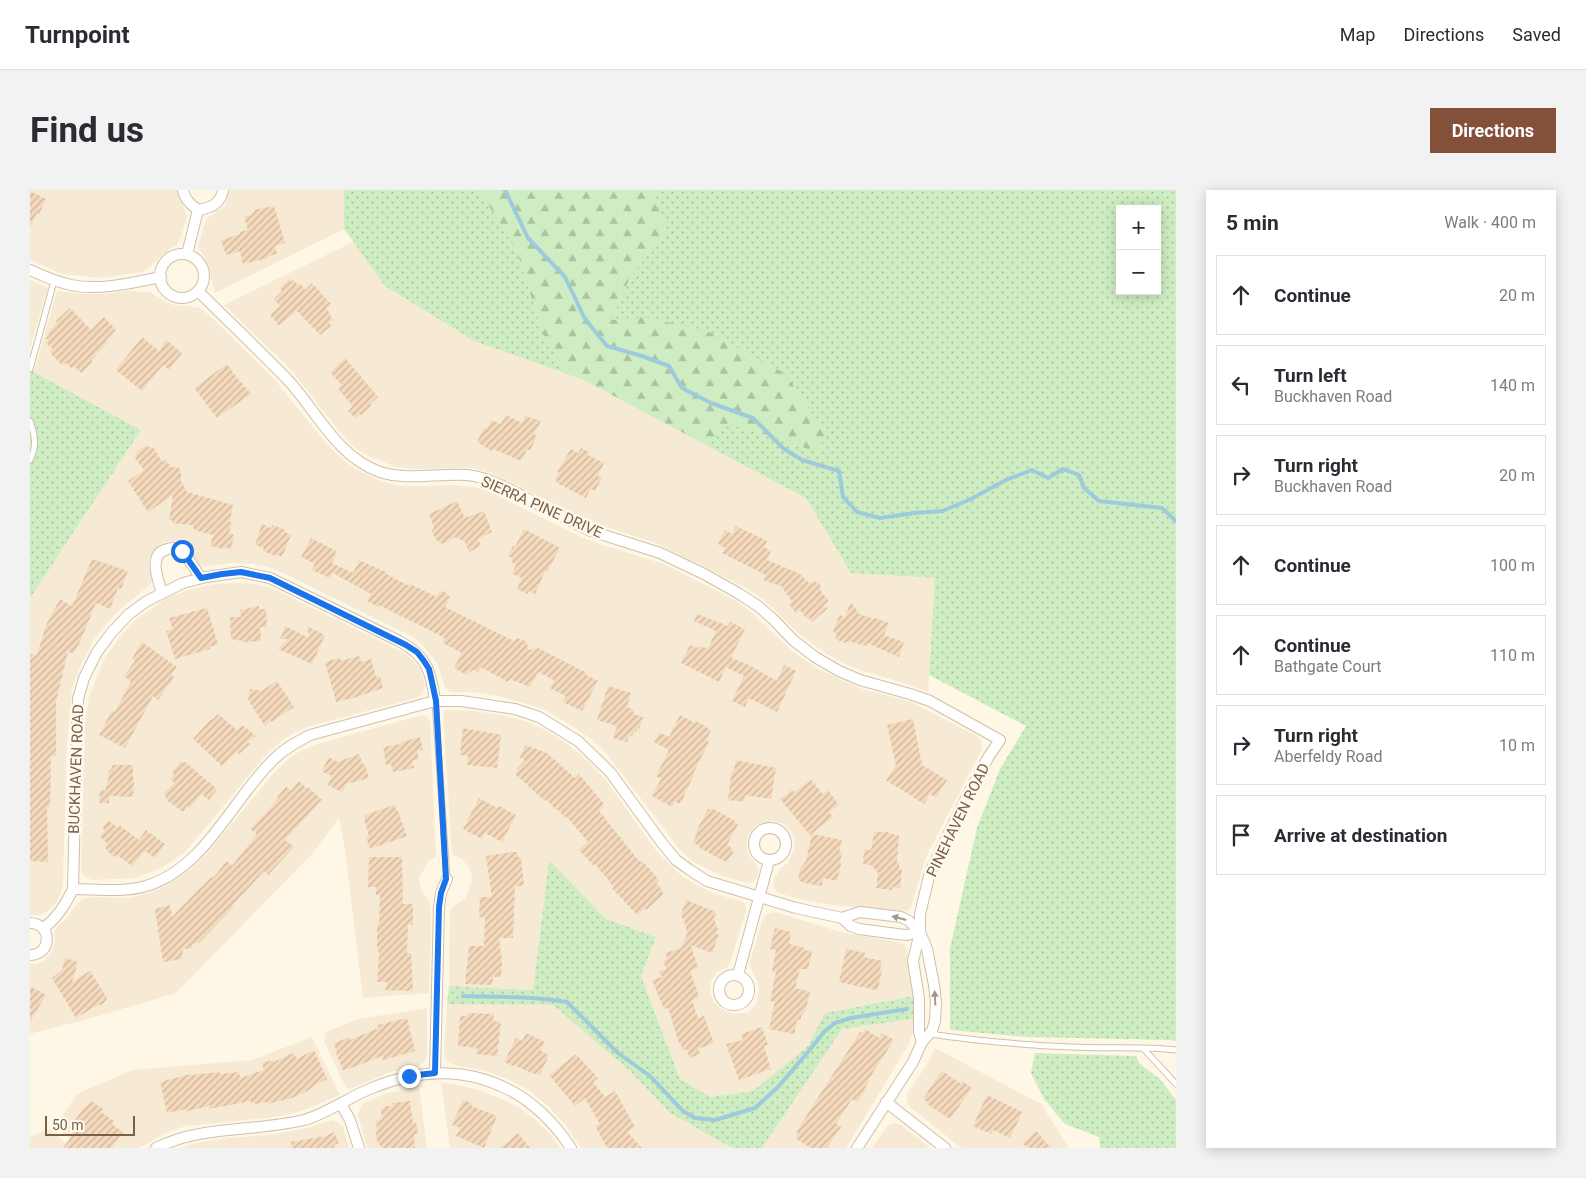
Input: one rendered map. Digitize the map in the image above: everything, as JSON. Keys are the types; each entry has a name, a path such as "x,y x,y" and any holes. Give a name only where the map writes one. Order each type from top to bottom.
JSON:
{"street":[{"path":"183,190 185,198 198,210 210,208 217,203 223,190"},
{"path":"187,254 198,210"},
{"path":"187,254 198,260 204,271 204,278 198,291 192,296 184,298 174,296 164,287 161,278 165,262 174,256 187,254"},
{"path":"30,270 70,285 93,287 161,278"},
{"name":"SIERRA PINE DRIVE","path":"198,291 288,380 349,455 365,465 381,472 397,475 467,475 489,480 588,530 660,553 738,592 774,620 793,640 815,657 839,671 860,680 930,701 1000,740"},
{"path":"162,593 155,563 159,554 165,549 174,547 182,551 201,578"},
{"name":"BUCKHAVEN ROAD","path":"73,889 76,722 78,699 84,678 97,652 112,632 129,614 162,593 183,583 222,574 241,572 270,578 399,641 417,652 429,669 436,701"},
{"path":"44,928 61,910 73,889 122,889 144,886 164,879 180,868 198,853 274,758 291,745 333,728 436,701 461,701 515,709 539,717 578,741 605,767 676,860 707,881 759,898 842,918 860,912 901,917 909,921 920,932"},
{"name":"PINEHAVEN ROAD","path":"922,1042 919,1032 919,998 913,961 920,932 920,914 930,872 966,798 1000,740"},
{"path":"738,975 769,861"},
{"path":"435,1073 439,907 446,879"},
{"path":"842,918 851,926 859,929 902,935 920,932"},
{"path":"30,923 38,924 44,928 46,934 46,945 43,950 36,955 30,956"},
{"name":"PINEHAVEN ROAD","path":"920,932 927,949 934,984 935,1021 930,1034"},
{"path":"858,1148 913,1062 922,1042 930,1034"},
{"path":"156,1148 190,1134 270,1126 306,1119 341,1104 371,1088 392,1081 435,1073 455,1074 489,1081 515,1094 543,1114 561,1132 571,1148"},
{"path":"886,1102 944,1148"},
{"path":"341,1104 350,1120 359,1148"}],"lane":[{"path":"30,369 54,280"},
{"path":"30,422 35,442 30,460"},
{"path":"436,701 446,879"},
{"path":"930,1034 1006,1043 1176,1050"},
{"path":"1143,1048 1176,1084"}],"shaded area":[{"path":"30,190 177,190 187,216 177,244 142,272 101,278 62,274 30,260"},
{"path":"229,190 344,190 344,229 215,293 206,260 198,247 206,219 226,205"},
{"path":"353,242 385,286 474,341 582,379 807,498 851,573 935,578 928,692 845,664 825,653 798,633 764,600 745,587 655,543 583,519 488,472 472,468 416,469 396,467 368,456 354,447 290,369 224,305"},
{"path":"30,280 48,288 30,347"},
{"path":"57,291 84,294 105,294 125,291 150,292 168,303 200,308 274,379 324,441 354,468 383,482 401,486 456,485 474,487 490,492 581,537 664,564 737,601 792,651 816,668 862,689 909,701 977,736 982,742 982,749 926,857 911,907 908,911 896,911 833,905 778,893 774,888 774,879 782,867 788,863 794,850 795,839 791,831 784,824 772,821 754,827 748,835 746,845 749,855 759,871 754,882 747,883 722,876 694,862 680,850 606,753 591,739 569,724 547,711 524,703 473,692 451,692 445,688 437,663 422,644 411,636 265,566 231,563 203,567 197,564 184,544 170,541 160,544 149,559 152,583 106,624 93,641 80,666 72,688 67,745 63,881 61,892 56,903 48,911 39,915 30,915 30,598 141,430 34,372"},
{"path":"240,583 272,588 402,652 413,660 420,669 425,684 424,691 420,696 409,700 310,726 295,732 280,742 265,756 187,850 159,869 135,878 92,880 84,876 81,869 85,723 89,697 104,659 134,621 167,598 188,590 216,584"},
{"path":"447,710 475,711 528,722 566,743 588,761 607,782 657,852 682,876 716,894 744,902 745,914 729,966 717,972 711,980 710,992 714,1003 725,1011 736,1014 748,1012 756,1004 759,991 758,982 749,965 763,918 769,913 776,912 840,932 897,942 904,945 907,950 914,996 826,1013 809,1046 753,1091 710,1097 680,1079 641,976 656,937 606,919 549,861 533,990 449,986 450,912 452,907 466,898 472,881 467,865 462,859 452,854 443,712"},
{"path":"422,715 428,717 430,722 436,856 428,862 419,878 422,892 429,900 431,917 429,993 363,998 345,850 339,818 312,854 176,993 30,1034 30,964 36,964 45,960 52,951 56,928 82,899 93,897 129,898 162,888 190,870 205,856 273,774 297,753 314,745"},
{"path":"447,1004 553,1005 630,1071 670,1113 732,1148 581,1148 564,1123 548,1106 528,1090 508,1079 486,1071 453,1065 446,1060 444,1052"},
{"path":"427,1008 427,1057 423,1063 418,1067 390,1072 351,1089 346,1088 324,1041 326,1032 358,1019"},
{"path":"914,1019 909,1044 846,1148 762,1148 842,1029"},
{"path":"312,1037 340,1095 304,1110 267,1118 186,1126 170,1131 139,1148 80,1148 60,1128 60,1119 77,1094 132,1070 252,1060"},
{"path":"935,1048 1041,1104 1069,1148 962,1148 959,1146 910,1107 907,1102 907,1094 928,1063"},
{"path":"441,1083 478,1090 520,1108 552,1136 560,1148 450,1148"},
{"path":"419,1085 427,1148 367,1148 358,1115 364,1103 382,1095"},
{"path":"332,1120 343,1127 349,1148 181,1148 201,1142 228,1138 269,1135 311,1127"},
{"path":"894,1123 901,1125 930,1148 872,1148 888,1125"},
{"path":"49,1129 71,1148 30,1148 30,1137"}],"green space":[{"path":"344,190 1176,190 1176,1041 1027,1037 950,1030 950,948 977,828 1000,769 1026,726 929,675 935,578 851,573 806,498 582,379 474,341 385,286 344,229"},
{"path":"479,190 653,190 667,232 630,277 612,320 645,317 709,332 786,374 825,434 819,453 776,437 727,424 708,446 582,379 566,374 543,334 516,248"},
{"path":"30,370 141,430 30,598"},
{"path":"549,860 606,919 656,937 641,976 680,1079 710,1097 753,1091 808,1046 825,1013 914,996 914,1019 842,1029 762,1148 732,1148 670,1113 630,1071 553,1005 447,1004 449,986 533,990"},
{"path":"1035,1053 1136,1056 1140,1064 1160,1079 1176,1100 1176,1148 1100,1148 1099,1137 1065,1124 1044,1099 1031,1073"}],"building":[{"path":"30,191 46,199 30,227"},
{"path":"274,206 285,243 275,246 277,254 243,264 240,251 226,255 221,240 248,230 244,217 253,214 254,210"},
{"path":"289,279 298,285 300,283 305,290 312,283 331,304 326,308 333,320 329,322 331,326 320,335 297,311 279,326 270,315 280,306 274,299 282,291 280,288"},
{"path":"70,308 91,330 104,317 116,330 106,340 108,342 91,360 93,362 81,373 74,366 72,369 66,363 64,365 61,364 51,354 50,351 53,349 46,343 48,340 46,338 49,335 47,333 57,323 56,321"},
{"path":"142,337 159,351 166,340 182,353 169,370 163,365 142,391 116,370"},
{"path":"345,358 378,397 370,404 371,406 355,418 348,411 353,406 338,389 342,385 330,372"},
{"path":"227,364 251,394 217,418 194,388"},
{"path":"506,415 522,423 525,416 541,421 534,434 537,436 530,451 527,449 521,461 493,449 492,451 477,442 484,428 487,429 491,420 501,424"},
{"path":"146,446 154,448 162,462 166,460 171,467 179,468 182,478 180,479 187,492 233,505 230,522 232,523 229,533 234,535 231,549 210,546 213,535 194,530 193,525 172,523 172,520 169,520 173,495 148,512 128,481 144,470 135,458 137,451"},
{"path":"581,448 589,452 588,455 604,463 598,476 602,478 595,491 591,489 586,498 557,483 555,480 559,473 557,472 571,449 578,453"},
{"path":"457,501 465,518 484,511 492,532 478,539 481,546 469,552 465,542 455,537 443,544 436,540 432,531 434,527 429,514"},
{"path":"262,524 271,528 273,525 291,535 282,557 263,551 264,548 255,545"},
{"path":"736,526 767,541 764,547 771,551 767,560 800,574 809,583 815,582 820,584 821,592 829,601 823,606 828,608 812,622 800,610 796,613 789,604 792,601 781,586 763,580 766,575 722,553 725,548 718,544 725,530 732,534"},
{"path":"524,529 560,548 547,572 545,571 535,594 529,591 527,594 517,589 522,578 512,574 516,565 511,562 512,558 508,556"},
{"path":"311,538 336,551 332,563 353,573 359,560 386,572 386,574 409,586 410,584 437,597 439,592 444,591 450,597 445,607 514,641 517,638 527,642 528,650 538,648 587,673 586,675 598,681 582,711 563,702 566,696 550,688 554,680 538,672 530,687 510,679 508,682 481,667 478,672 472,670 467,675 454,668 462,653 443,643 445,638 379,605 378,607 367,601 371,594 333,573 330,578 312,570 315,564 301,557"},
{"path":"92,559 128,571 121,589 118,588 110,609 96,603 73,654 68,651 56,702 56,756 51,756 50,807 47,807 48,862 30,861 30,654 37,655 46,625 60,599 72,606"},
{"path":"851,602 859,614 889,623 884,635 904,642 899,657 867,643 867,646 847,641 846,643 835,639 837,634 833,632 840,614 844,619"},
{"path":"259,606 259,609 266,609 267,627 260,627 261,641 243,642 231,639 230,617 241,617 240,610"},
{"path":"207,608 218,644 209,647 210,649 175,659 166,631 173,629 169,618"},
{"path":"697,614 728,626 730,622 745,629 731,658 749,665 777,681 784,665 796,671 777,712 749,698 745,707 732,701 744,676 726,667 719,682 681,663 690,645 708,649 716,631 694,621"},
{"path":"285,626 309,638 307,626 325,635 312,664 278,649 288,639 280,639"},
{"path":"142,642 177,667 171,675 174,677 158,700 153,696 125,748 99,735 112,710 115,712 131,681 124,676 135,661 132,659"},
{"path":"359,656 361,662 371,659 376,677 380,676 383,688 336,702 325,662 340,658 341,661"},
{"path":"277,681 294,707 271,722 271,720 265,726 248,700 250,689 261,691"},
{"path":"608,686 631,693 627,707 632,709 634,714 643,717 639,729 637,728 636,732 634,731 632,736 629,735 627,742 613,738 617,726 597,720"},
{"path":"218,714 237,730 242,725 256,736 247,742 250,744 239,754 237,752 222,766 193,739"},
{"path":"680,715 695,723 696,721 711,730 706,740 709,742 681,803 679,804 675,801 672,807 652,796 661,779 656,776 669,750 654,742 659,732 669,737"},
{"path":"913,719 922,765 947,780 936,798 930,794 924,804 886,780 896,765 887,725"},
{"path":"463,728 501,735 497,768 467,765 468,756 460,755"},
{"path":"420,737 423,750 417,751 419,759 412,761 414,768 393,772 391,764 386,765 383,747 401,744 401,742"},
{"path":"525,745 547,753 575,778 579,774 604,804 599,811 639,861 645,864 659,880 656,883 664,894 646,910 645,908 637,915 612,888 614,887 595,864 593,865 579,850 588,842 566,816 565,818 546,799 545,801 515,774 525,760 520,758"},
{"path":"359,754 363,765 365,764 369,778 346,784 342,792 328,785 332,776 322,772 328,757 338,762"},
{"path":"736,760 776,768 771,799 745,795 744,802 728,800 731,774"},
{"path":"181,761 185,762 217,789 209,800 201,794 190,808 187,806 183,812 168,801 164,793 175,783 171,780 174,774 172,772"},
{"path":"112,765 133,765 133,797 109,796 109,803 99,803 100,790 105,791 109,770 111,770"},
{"path":"811,780 823,794 828,790 839,805 829,812 833,817 810,835 780,799"},
{"path":"299,781 322,800 285,840 294,847 268,875 264,871 199,943 192,944 193,948 183,949 182,959 163,962 155,909 170,905 172,917 204,884 213,878 227,861 232,866 257,834 250,829 271,807 286,787 291,791"},
{"path":"479,798 497,808 499,806 516,815 502,842 485,833 482,839 463,829"},
{"path":"394,805 407,836 370,849 366,837 369,837 364,818 365,815"},
{"path":"712,808 738,824 727,845 734,852 726,862 700,848 693,842 708,809 711,810"},
{"path":"108,820 117,827 119,825 139,840 146,830 165,844 155,858 145,851 132,866 117,855 115,857 105,848 108,844 100,837 105,830 102,828"},
{"path":"874,832 888,832 899,835 897,861 899,869 902,869 900,888 892,887 892,890 876,888 878,873 871,865 863,864 864,849 871,850"},
{"path":"812,834 842,840 839,852 842,852 841,865 837,881 823,878 822,886 798,880 800,869 806,861"},
{"path":"517,852 518,857 521,857 524,885 515,887 513,938 499,938 502,961 501,977 493,977 492,985 465,984 469,946 484,946 485,918 479,917 480,897 492,897 486,856"},
{"path":"369,857 402,857 403,904 413,904 413,925 408,925 407,953 411,953 413,991 385,990 388,982 377,982 379,954 377,947 377,924 379,924 380,895 376,895 376,887 368,887"},
{"path":"686,900 716,912 714,919 718,930 716,934 719,935 712,953 691,945 698,968 690,971 699,997 692,1000 698,1018 704,1016 714,1043 698,1049 700,1054 690,1058 686,1049 683,1050 679,1043 668,1008 664,1009 652,980 662,977 659,971 666,969 663,961 667,959 666,953 681,948 687,934 681,915"},
{"path":"775,928 791,932 789,944 812,951 808,969 800,969 795,988 810,992 806,1010 801,1019 797,1020 794,1034 769,1029 775,1002 770,1001 776,972 772,971 776,950 770,949"},
{"path":"846,949 865,953 864,957 882,961 878,989 839,982"},
{"path":"65,958 78,962 72,982 90,971 107,998 103,1004 76,1018 52,978 62,970"},
{"path":"30,986 46,995 30,1022"},
{"path":"467,1013 494,1014 493,1021 501,1022 497,1056 476,1054 477,1048 458,1046 460,1016 467,1016"},
{"path":"407,1018 415,1051 383,1060 382,1056 343,1070 334,1043 350,1037 350,1040 379,1028 378,1025"},
{"path":"762,1027 768,1045 764,1046 771,1069 739,1080 726,1044 743,1040 741,1034"},
{"path":"865,1029 879,1038 882,1033 894,1040 868,1080 865,1091 857,1102 852,1099 836,1124 841,1127 827,1148 811,1148 795,1138 798,1133 796,1132 860,1032 863,1033"},
{"path":"526,1033 545,1042 541,1051 549,1055 540,1075 504,1062 516,1038 522,1041"},
{"path":"314,1050 327,1079 292,1098 267,1104 267,1102 255,1104 254,1102 251,1103 251,1101 208,1109 211,1105 185,1112 186,1109 167,1113 160,1082 191,1074 219,1072 220,1074 239,1072 240,1078 264,1070 262,1063 273,1060 274,1062 293,1053 297,1059"},
{"path":"575,1055 598,1078 593,1082 605,1097 615,1091 635,1127 627,1132 642,1148 607,1148 595,1126 600,1124 585,1098 575,1106 549,1075"},
{"path":"941,1072 944,1072 961,1084 962,1081 972,1088 950,1119 927,1104 928,1102 923,1099"},
{"path":"987,1095 1022,1112 1010,1138 993,1130 991,1134 973,1126"},
{"path":"463,1100 472,1103 471,1106 497,1116 484,1148 456,1136 460,1128 452,1125"},
{"path":"91,1101 103,1109 101,1112 114,1121 112,1124 123,1132 111,1148 63,1148 77,1128 72,1125 84,1107"},
{"path":"410,1101 413,1124 416,1122 418,1134 414,1134 415,1148 382,1148 375,1137 377,1131 376,1120 382,1119 381,1109 384,1109 383,1106 393,1106 392,1103"},
{"path":"1036,1131 1051,1148 1031,1148 1022,1144"},
{"path":"334,1132 339,1143 334,1145 335,1148 292,1148 291,1142 326,1136"},
{"path":"518,1133 530,1148 500,1148"}],"waterway":[{"path":"505,190 528,238 565,277 585,319 607,346 669,366 682,388 711,403 753,418 784,449 802,460 839,471 843,497 857,512 880,518 942,511 969,500 1006,480 1032,470 1048,478 1063,469 1079,475 1084,488 1099,501 1162,508 1176,521"},
{"path":"463,996 528,998 567,1002 618,1053 650,1076 683,1111 695,1118 715,1120 755,1108 778,1087 824,1032 835,1023 851,1018 907,1009"}],"route":[{"path":"182,551 201,578 241,572 270,578 406,645 417,652 429,669 436,701 446,879 439,907 435,1073 409,1076"}]}
